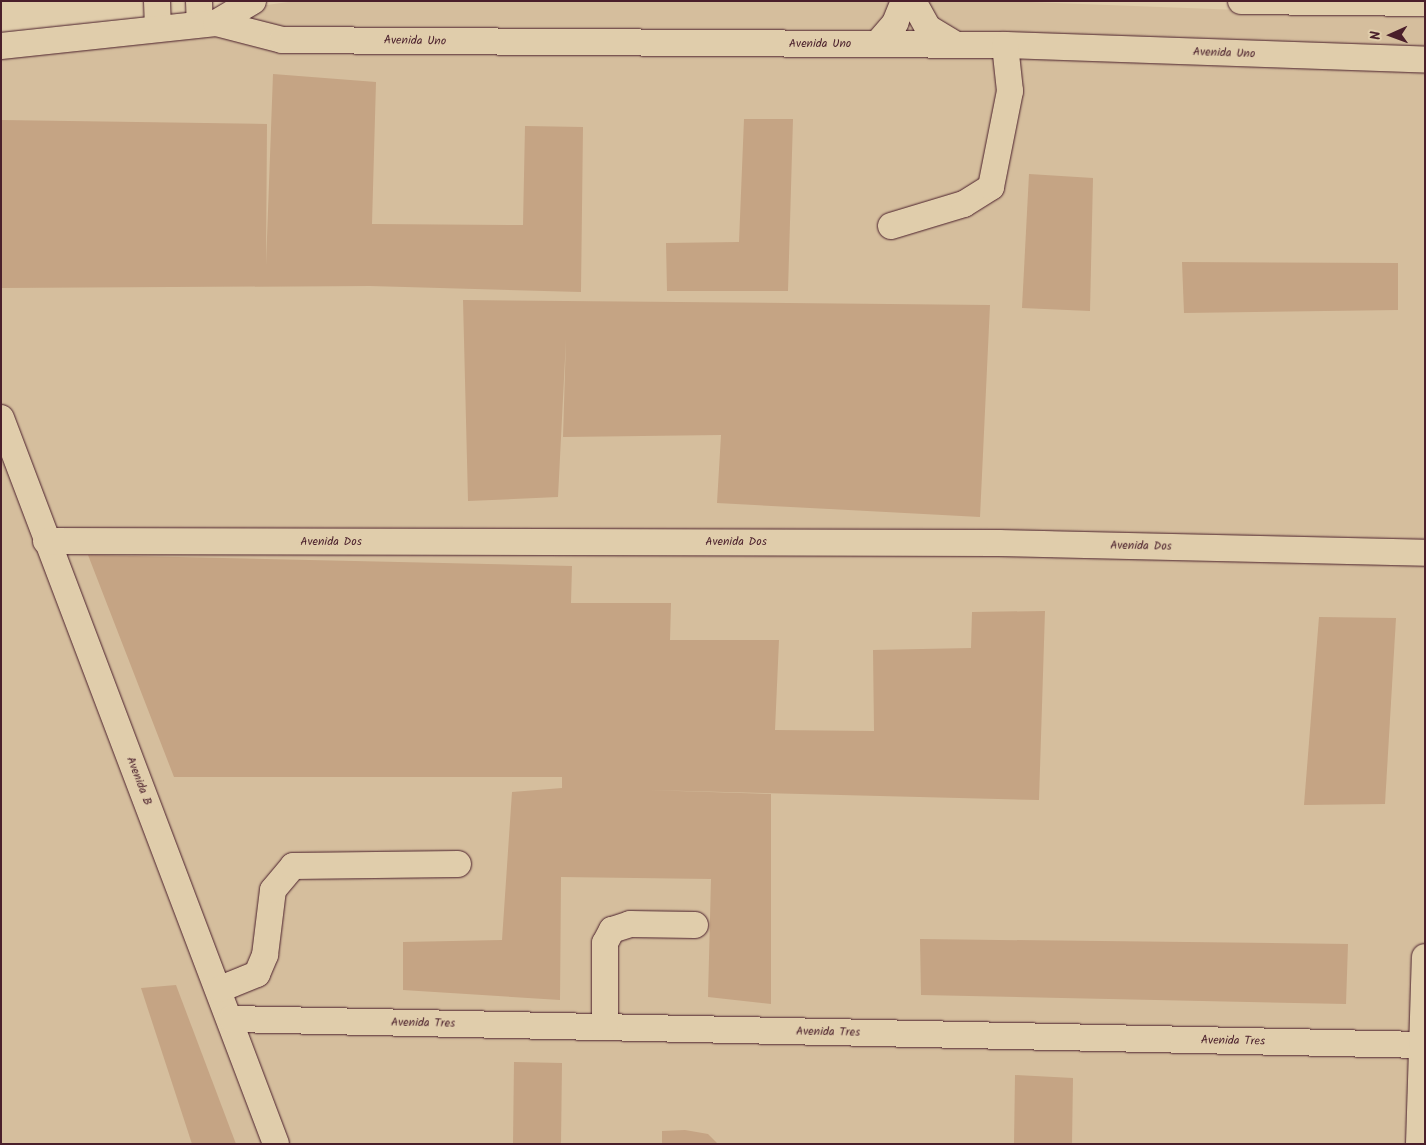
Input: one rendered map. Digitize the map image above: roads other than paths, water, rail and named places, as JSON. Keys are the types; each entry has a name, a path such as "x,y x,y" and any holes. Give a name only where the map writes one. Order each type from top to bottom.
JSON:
{"street":[{"path":"157,1 158,28"},
{"name":"Avenida Uno","path":"1,46 158,28 253,1"},
{"path":"877,44 895,23 904,1"},
{"path":"913,1 928,28 956,45"},
{"path":"1241,1 1425,3"},
{"name":"Avenida Uno","path":"205,16 282,40 1005,45 1425,60"},
{"path":"891,226 964,204 991,187 1010,91 1005,45"},
{"name":"Avenida B","path":"1,418 46,541 232,1019 276,1144"},
{"name":"Avenida Dos","path":"46,541 999,543 1425,553"},
{"path":"220,989 257,974 265,955 273,890 293,866 458,864"},
{"path":"605,1027 604,943 612,930 630,924 695,925"},
{"path":"1419,1144 1425,958"},
{"name":"Avenida Tres","path":"232,1019 1423,1045"}]}
